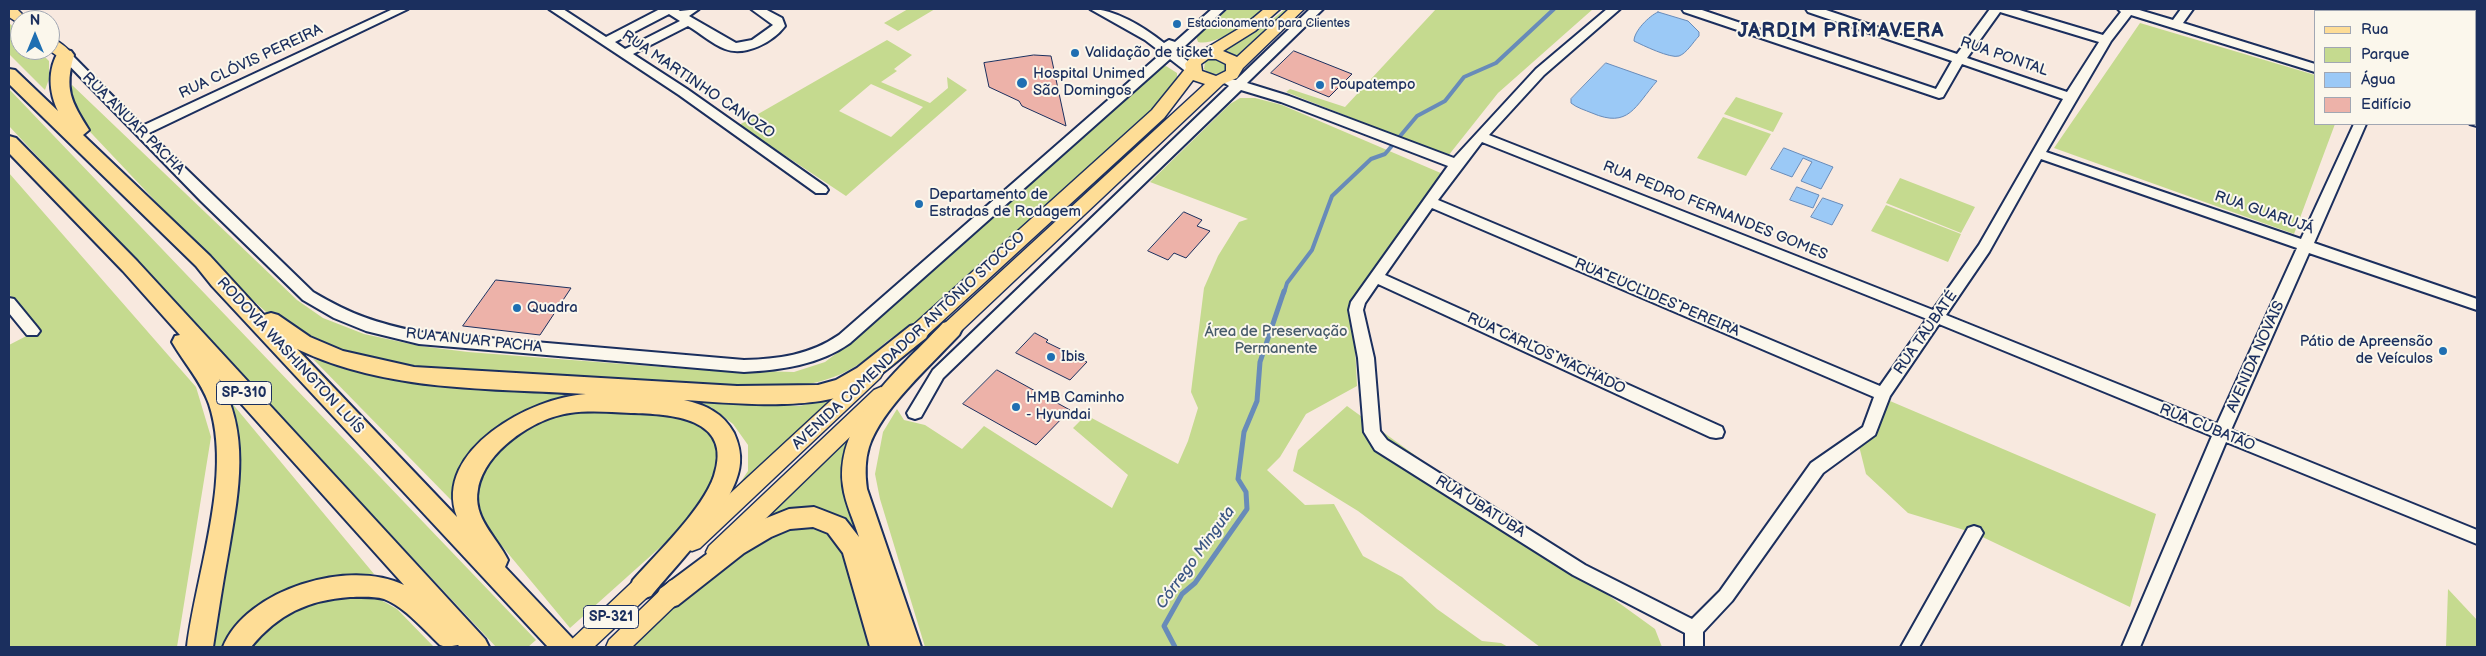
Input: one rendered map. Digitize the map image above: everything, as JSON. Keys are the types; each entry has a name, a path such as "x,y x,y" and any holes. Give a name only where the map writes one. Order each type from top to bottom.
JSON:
{"highway":[{"path":"65,55 59,86 62,104 109,170"},
{"name":"RODOVIA WASHINGTON LUÍS","path":"9,74 203,261 219,281 557,639"},
{"name":"SP-310","path":"9,142 130,266 476,647"},
{"path":"9,160 40,188 58,194"},
{"path":"203,261 284,332 304,345 326,355 368,367 448,379 737,395 818,394 844,387 865,374 918,332"},
{"path":"130,266 201,367 220,404 227,428 229,454 227,488 200,647"},
{"path":"908,647 855,489 853,473 855,456 868,424 951,329"},
{"path":"523,603 469,518 466,506 468,478 484,455 507,432 544,412 561,406 584,403 669,406 690,409 708,417 721,430 728,446 729,462 725,481 714,500 642,588"},
{"path":"669,597 752,534 776,522 795,517 812,517 834,524 847,536 854,549 883,647"},
{"path":"236,647 268,615 291,601 317,590 371,586 395,592 427,616 462,647"}],"main road":[{"name":"AVENIDA COMENDADOR ANTÔNIO STOCCO","path":"642,588 918,332 1158,114 1200,61 1250,28 1273,9"},
{"path":"1220,80 1200,78 1200,61 1216,54 1227,56 1238,74 1297,9"},
{"name":"RUA ANUAR PACHA","path":"60,51 65,55"},
{"name":"AVENIDA COMENDADOR ANTÔNIO STOCCO","path":"669,597 951,329 1220,80 1238,74"},
{"name":"SP-321","path":"579,647 642,588"},
{"name":"SP-321","path":"617,647 669,597"}],"street":[{"name":"RUA CLÓVIS PEREIRA","path":"140,132 402,9"},
{"name":"RUA MARTINHO CANOZO","path":"555,9 683,92 821,190"},
{"path":"606,42 649,20 693,9"},
{"path":"676,14 729,46 747,47 774,32 779,26 778,21 758,9"},
{"path":"1096,9 1174,50 1200,61"},
{"name":"RUA ANUAR PACHA","path":"65,55 140,132 306,294 339,314 371,327 419,338 744,366 779,364 804,359 826,350 863,324 1219,9"},
{"path":"915,413 938,374 1238,74 1317,9"},
{"path":"1376,277 1456,164 1480,136 1540,72 1614,9"},
{"path":"1688,9 1939,94 1960,58 1996,9"},
{"name":"RUA PONTAL","path":"1812,9 1960,58 2070,98"},
{"path":"2004,9 2106,40"},
{"path":"2177,24 2187,9"},
{"path":"2127,10 2314,68"},
{"name":"RUA TAUBATÉ","path":"1694,629 1726,596 1817,468 1869,431 1883,394 1984,248 2070,98 2127,10"},
{"path":"624,54 667,32 676,14"},
{"path":"649,20 667,32"},
{"path":"1238,74 1286,99 1456,164"},
{"name":"AVENIDA NOVAIS","path":"2131,647 2221,434 2360,125"},
{"name":"RUA PEDRO FERNANDES GOMES","path":"1480,136 1937,317"},
{"name":"RUA GUARUJÁ","path":"2039,154 2477,305"},
{"name":"RUA EUCLIDES PEREIRA","path":"1430,202 1883,394"},
{"name":"RUA UBATUBA","path":"1376,277 1358,302 1356,310 1366,358 1372,432 1381,445 1579,570 1694,629"},
{"name":"RUA CARLOS MACHADO","path":"1376,277 1716,432"},
{"path":"9,303 32,331"},
{"name":"RUA CUBATÃO","path":"1937,317 2221,434 2477,536"},
{"path":"1910,647 1974,533"},
{"path":"1694,629 1694,647"}],"green space":[{"path":"908,9 935,9 898,31 884,23"},
{"path":"1228,9 1265,9 1243,26 1224,37 1214,41 1198,42 1196,36"},
{"path":"1285,9 1293,9 1238,59 1222,51 1263,27"},
{"path":"1436,9 1593,9 1498,93 1448,156 1286,92 1290,89 1345,107"},
{"path":"9,23 10,55 9,54"},
{"path":"2140,23 2314,75 2314,125 2335,125 2294,234 2054,148"},
{"path":"887,40 912,55 894,69 897,71 881,82 930,103 948,88 947,77 967,90 846,196 739,125","holes":["871,84 923,107 891,137 839,111"]},
{"path":"1213,58 1223,58 1229,70 1216,74 1207,72 1204,69 1205,62"},
{"path":"15,60 49,61 49,79 45,90"},
{"path":"1166,66 1177,73 1177,77 1153,110 917,326 899,333 848,371 811,383 782,388 397,366 352,356 284,328 228,278 77,118 65,89 72,85 297,300 323,318 364,334 420,346 468,352 688,369 794,372 825,362 850,343 1158,68"},
{"path":"9,89 536,640 528,647 496,647 9,126"},
{"path":"1736,97 1783,113 1773,132 1724,114"},
{"name":"Área de Preservação Permanente","path":"1240,98 1255,98 1282,105 1443,174 1353,304 1357,386 1306,414 1280,457 1267,470 1305,505 1334,504 1363,556 1402,577 1437,609 1482,641 1501,643 1508,647 925,647 880,499 875,474 883,432 897,409 904,420 925,425 962,449 984,426 1112,508 1128,475 1073,428 1086,415 1178,464 1188,441 1198,408 1191,392 1204,288 1218,256 1239,222 1248,219 1150,182 1230,104"},
{"path":"1723,117 1771,134 1746,176 1697,158"},
{"path":"9,173 196,387 211,437 177,647 9,647 9,345 38,330 9,294"},
{"path":"1900,178 1975,207 1961,233 1886,203"},
{"path":"1886,205 1961,234 1948,262 1871,231"},
{"path":"313,359 412,382 799,406 844,396 730,498 748,471 748,445 733,424 711,407 570,398 467,469 451,500"},
{"path":"1890,401 2156,514 2130,607 1974,533 1908,513 1866,474 1859,446"},
{"path":"231,402 374,574 320,580 288,590 258,608 226,639 222,647 205,647 235,478 235,438"},
{"path":"1347,406 1655,629 1662,647 1540,647 1358,511 1293,471 1298,450"},
{"path":"588,408 666,411 699,419 718,442 722,466 711,495 684,526 570,628 477,516 473,486 487,459 508,439 548,414"},
{"path":"858,425 848,485 897,647 890,647 859,540 805,508 762,518"},
{"path":"785,526 820,527 841,542 871,647 628,647 682,596 722,563 764,536"},
{"path":"2448,589 2477,620 2477,647 2446,647"},
{"path":"367,592 397,609 434,647 242,647 262,621 304,597"}],"water":[{"path":"1658,12 1688,21 1699,32 1699,36 1682,55 1675,56 1656,51 1634,41 1636,33 1643,24"},
{"path":"1606,63 1657,81 1637,106 1623,116 1615,118 1605,117 1581,109 1571,103 1571,99"},
{"path":"1784,148 1833,167 1821,189 1801,181 1812,162 1803,158 1792,177 1771,169"},
{"path":"1797,187 1819,195 1813,208 1790,200"},
{"path":"1823,198 1843,205 1832,225 1811,217"}],"building":[{"name":"Poupatempo","path":"1294,51 1352,74 1329,97 1271,73"},
{"path":"1034,55 1051,56 1066,126 1022,106 1019,101 989,87 984,63"},
{"path":"1184,212 1202,220 1197,226 1210,231 1186,258 1174,253 1168,260 1148,251"},
{"name":"Quadra","path":"496,280 571,288 540,335 463,326"},
{"name":"Ibis","path":"1035,333 1048,340 1046,342 1087,362 1070,380 1016,353"},
{"name":"HMB Caminho - Hyundai","path":"997,370 1070,410 1036,445 963,404"}],"waterway":[{"name":"Córrego Minguta","path":"1284,293 1287,283 1312,250 1332,196 1371,159 1385,154 1417,116 1445,101 1464,77 1496,63 1554,9"},
{"name":"Córrego Minguta","path":"1175,647 1164,626 1182,594 1195,583 1247,509 1246,492 1238,479 1244,432 1257,401 1260,362 1284,291"}],"place":[{"name":"Estacionamento para Clientes","path":"1177,24"},
{"name":"Validação de ticket","path":"1075,53"},
{"name":"Hospital Unimed São Domingos","path":"1022,83"},
{"name":"Poupatempo","path":"1320,85"},
{"name":"Departamento de Estradas de Rodagem","path":"919,204"},
{"name":"Quadra","path":"517,308"},
{"name":"Pátio de Apreensão de Veículos","path":"2443,351"},
{"name":"Ibis","path":"1051,357"},
{"name":"HMB Caminho - Hyundai","path":"1016,407"}],"district":[{"name":"JARDIM PRIMAVERA","path":"1841,32"}]}
